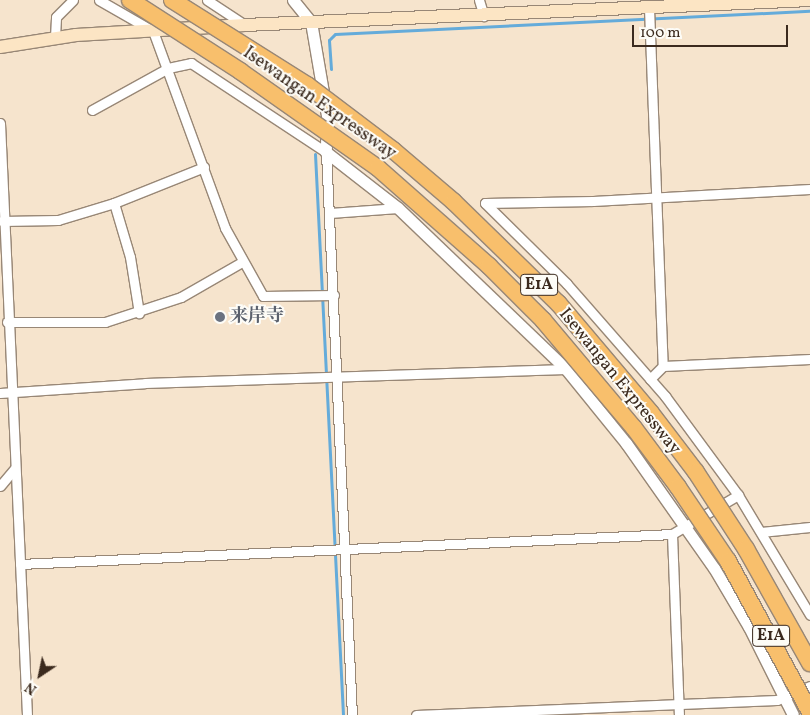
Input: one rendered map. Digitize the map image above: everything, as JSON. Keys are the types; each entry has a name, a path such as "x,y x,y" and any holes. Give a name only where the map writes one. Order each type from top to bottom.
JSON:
{"highway":[{"name":"Isewangan Expressway","path":"130,0 240,72 378,168 490,266 543,320 634,428 678,487 728,561 810,712"},
{"name":"Isewangan Expressway","path":"172,0 307,85 392,150 454,202 558,303 651,413 696,472 746,549 810,662"}],"main road":[{"path":"0,47 55,37 245,25 484,16 563,6 649,10 714,3 810,0"}],"street":[{"path":"55,37 56,17 73,0"},
{"path":"99,0 153,31 225,228 242,262 263,296 332,295"},
{"path":"207,0 245,25"},
{"path":"293,0 311,22 327,116 326,152 330,213 334,379 352,715"},
{"path":"479,0 484,16"},
{"path":"649,10 663,366"},
{"path":"92,110 168,68 191,63 326,152 398,208 566,370 626,443 686,525 749,627 793,715"},
{"path":"0,123 2,269 7,322 27,715"},
{"path":"2,221 58,220 114,203 204,167"},
{"path":"810,189 656,195 593,201 486,203 567,284 650,379 738,495 810,615"},
{"path":"114,203 130,257 139,313"},
{"path":"330,213 398,208"},
{"path":"7,322 105,322 139,313 181,297 242,262"},
{"path":"650,379 663,366 810,359"},
{"path":"0,394 145,384 566,370"},
{"path":"0,486 14,468"},
{"path":"20,564 672,534 738,495"},
{"path":"761,532 810,527"},
{"path":"672,534 680,715"},
{"path":"416,715 785,698 810,686"}],"waterway":[{"path":"331,69 329,40 335,34 810,11"},
{"path":"315,154 343,715"}],"place":[{"name":"来岸寺","path":"220,317"}]}
